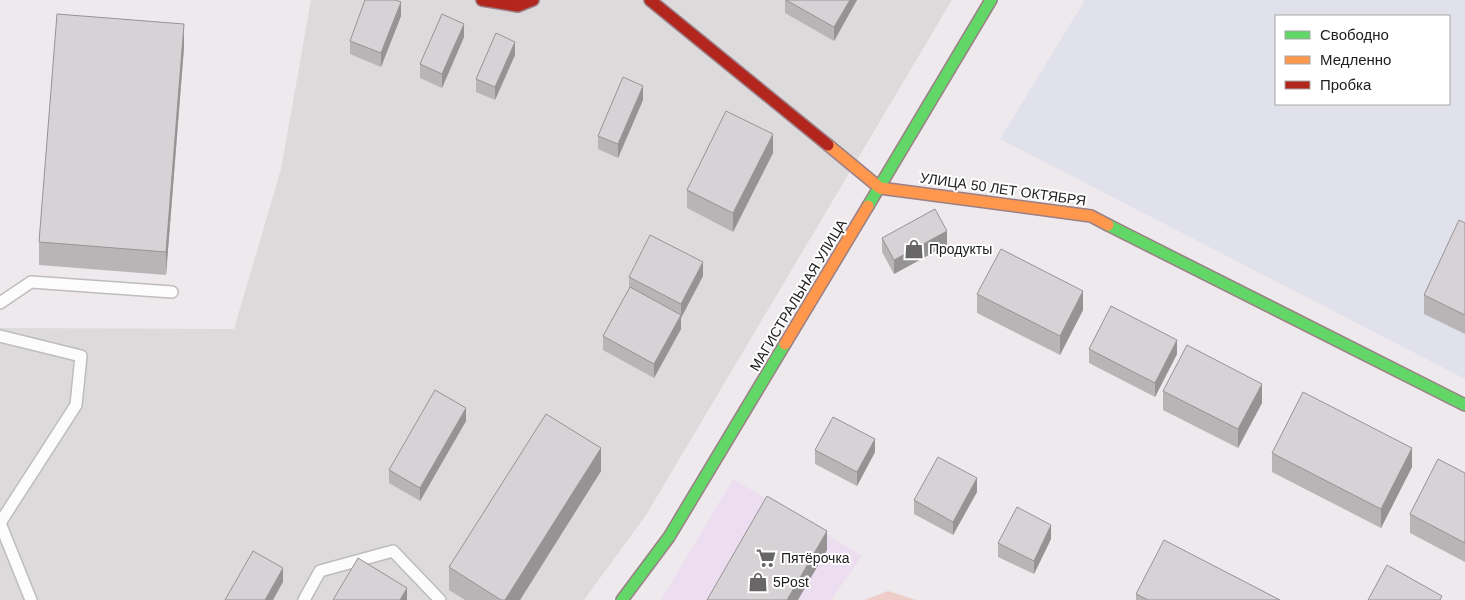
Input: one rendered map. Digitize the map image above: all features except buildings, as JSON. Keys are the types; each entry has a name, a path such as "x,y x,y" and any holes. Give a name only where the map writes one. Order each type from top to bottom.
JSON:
{"street":[{"path":"482,0 518,6 533,0"},
{"path":"650,0 880,188"},
{"name":"МАГИСТРАЛЬНАЯ УЛИЦА","path":"622,600 669,537 991,0"},
{"name":"УЛИЦА 50 ЛЕТ ОКТЯБРЯ","path":"880,188 1091,216 1465,405"}],"lane":[{"path":"0,302 32,282 172,292"},
{"path":"0,336 81,356 76,405 0,523 31,600"},
{"path":"304,600 320,571 393,551 440,600"}],"shaded area":[{"path":"311,0 952,0 646,515 584,600 0,600 0,328 234,329 281,169"},
{"path":"1085,0 1465,0 1465,379 1000,139"},
{"path":"733,479 862,556 831,600 661,600"},
{"path":"888,591 916,600 865,600"}],"traffic: fast":[{"path":"868,206 991,0"},
{"path":"1108,225 1465,405"},
{"path":"622,600 669,537 785,344"}],"traffic: slow":[{"path":"828,145 880,188 1091,216 1108,225"},
{"path":"785,344 868,206"}],"traffic: jam":[{"path":"482,0 518,6 533,0"},
{"path":"650,0 828,145"}],"place":[{"name":"Продукты","path":"914,249"},
{"name":"Пятёрочка","path":"766,558"},
{"name":"5Post","path":"758,582"}]}
